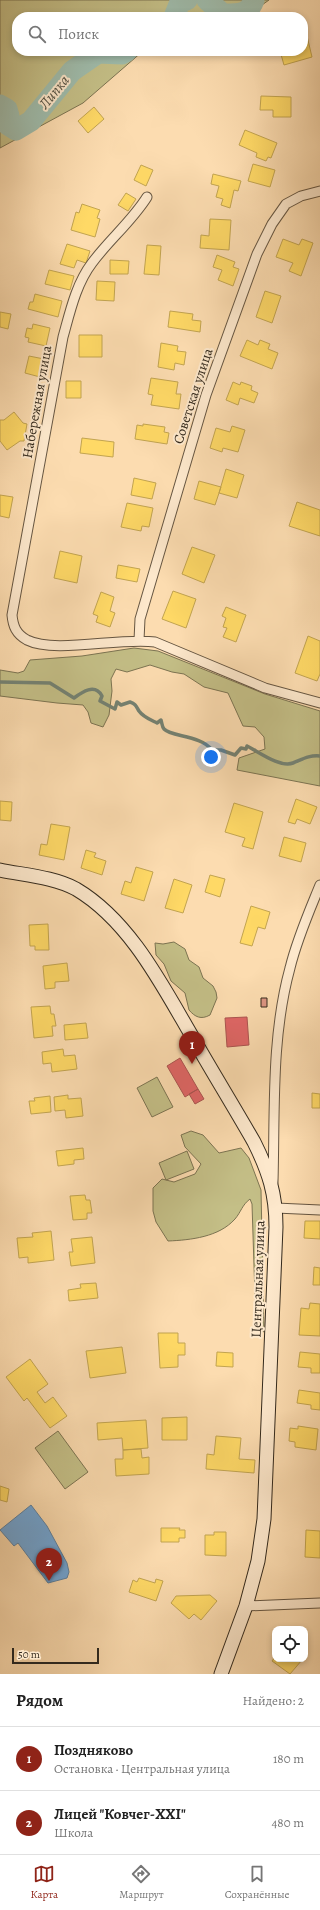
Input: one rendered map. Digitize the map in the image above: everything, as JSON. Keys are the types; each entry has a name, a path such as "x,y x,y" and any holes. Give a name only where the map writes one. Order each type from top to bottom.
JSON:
{"street":[{"name":"Советская улица","path":"139,640 140,619 206,395 257,254 272,224 286,204 301,196 320,191"},
{"name":"Набережная улица","path":"139,640 60,645 28,640 19,634 14,627 12,615 63,337 75,296 91,264 138,211 147,197"},
{"path":"139,640 155,642 265,688 320,704"},
{"path":"0,870 54,881 74,888 90,898 116,923 140,951 176,1007 254,1142 265,1164 273,1188"},
{"name":"Центральная улица","path":"221,1674 246,1606 258,1561 266,1490 276,1208 273,1188 278,1041 283,1002 290,968 304,925 320,885"},
{"path":"276,1208 320,1210"},
{"path":"246,1606 320,1603"}],"shaded area":[{"path":"0,0 269,0 252,12 12,12 12,56 137,56 83,103 0,148"},
{"path":"134,648 158,651 265,694 320,711 320,786 237,770 239,758 265,749 264,737 255,727 243,726 228,693 204,687 184,674 150,665 127,672 116,669 111,679 112,691 109,715 103,727 91,723 88,712 83,705 0,696 0,670 18,673 24,671 30,660 82,656"},
{"path":"174,942 185,949 189,960 199,967 203,978 213,986 216,992 217,998 210,1015 198,1017 189,1010 185,993 171,981 164,964 156,955 155,943 163,944"},
{"path":"157,1077 173,1107 152,1117 137,1088"},
{"path":"191,1131 203,1135 219,1153 241,1148 249,1158 261,1190 264,1332 256,1327 252,1204 250,1199 235,1219 221,1230 213,1234 186,1240 168,1241 156,1222 153,1211 153,1188 162,1179 174,1182 195,1174 201,1164 185,1147 181,1135"},
{"path":"187,1151 194,1169 166,1180 159,1163"},
{"path":"58,1431 88,1472 65,1489 35,1448"}],"building: Жильё":[{"path":"308,40 312,57 284,65 281,56 308,56"},
{"path":"261,96 291,97 291,117 273,117 273,110 260,110"},
{"path":"94,107 104,119 88,133 78,121"},
{"path":"245,130 277,143 271,158 268,157 266,161 256,157 257,153 239,145"},
{"path":"253,164 275,170 270,187 248,181"},
{"path":"141,165 153,170 146,186 134,180"},
{"path":"213,174 241,181 238,191 234,190 230,208 221,205 223,199 216,197 219,186 211,184"},
{"path":"126,193 136,199 128,211 118,205"},
{"path":"82,204 100,210 97,218 100,219 95,237 71,230 76,212 79,213"},
{"path":"210,219 231,220 229,250 200,248 201,235 209,236"},
{"path":"283,239 299,245 302,239 313,243 301,276 289,271 293,263 276,257"},
{"path":"67,244 90,251 86,263 77,260 74,268 60,264"},
{"path":"147,245 161,246 159,275 144,274"},
{"path":"217,255 235,262 233,267 239,269 233,286 218,280 222,270 213,267"},
{"path":"110,260 129,261 128,274 110,274"},
{"path":"49,270 74,276 70,290 45,284"},
{"path":"97,281 115,282 114,301 96,300"},
{"path":"265,291 281,296 272,323 256,317"},
{"path":"35,294 62,301 58,317 28,309 30,302 33,302"},
{"path":"170,311 193,314 192,320 201,321 200,332 168,327"},
{"path":"0,312 11,314 8,329 0,327"},
{"path":"33,324 50,328 46,346 28,342 29,338 25,337 27,328 32,329"},
{"path":"79,335 102,335 102,357 79,357"},
{"path":"247,340 258,345 260,340 270,344 268,349 278,353 272,369 240,356"},
{"path":"161,343 178,346 177,351 186,352 184,365 175,363 174,370 158,367"},
{"path":"29,356 44,359 40,377 25,373"},
{"path":"151,378 178,382 176,394 181,394 179,409 151,405 153,395 148,394"},
{"path":"66,381 81,381 81,398 66,398"},
{"path":"233,382 240,385 241,382 252,386 251,390 258,393 254,403 240,398 238,405 226,400"},
{"path":"14,412 23,423 27,424 24,441 20,441 7,450 0,441 0,420 4,420"},
{"path":"143,424 165,427 164,432 169,433 167,444 135,439 137,425 143,426"},
{"path":"232,426 245,430 238,452 223,448 222,452 210,448 216,428 230,432"},
{"path":"82,438 114,442 113,457 80,453"},
{"path":"226,469 244,475 237,498 219,493"},
{"path":"134,478 156,483 152,499 131,495"},
{"path":"199,481 221,487 215,505 194,499"},
{"path":"0,495 13,497 9,518 0,516"},
{"path":"297,502 320,510 320,536 289,526"},
{"path":"127,503 153,508 149,527 142,526 141,531 121,527"},
{"path":"192,547 215,555 204,583 182,574"},
{"path":"60,551 82,556 77,583 54,578"},
{"path":"118,565 140,569 137,582 116,578"},
{"path":"173,591 196,599 186,628 162,619"},
{"path":"101,592 114,597 110,611 115,613 110,627 96,622 98,616 93,614"},
{"path":"226,607 246,615 236,642 223,637 227,628 223,627 226,618 222,616"},
{"path":"308,636 320,641 320,674 317,681 295,673"},
{"path":"296,799 317,807 310,824 297,819 295,824 288,822"},
{"path":"0,801 12,802 11,821 0,820"},
{"path":"234,803 263,812 253,849 242,846 245,838 225,832"},
{"path":"51,824 70,827 64,860 39,855 41,844 47,845"},
{"path":"284,837 306,843 301,862 279,856"},
{"path":"86,850 96,853 94,857 106,861 102,875 81,868"},
{"path":"136,867 153,872 144,901 121,894 125,881 131,883"},
{"path":"210,875 225,879 220,897 205,892"},
{"path":"174,879 192,885 183,913 165,908"},
{"path":"251,906 270,912 265,929 258,927 252,946 240,943"},
{"path":"48,924 49,950 35,950 35,946 30,946 29,925"},
{"path":"67,963 69,981 55,982 55,988 45,989 43,966"},
{"path":"50,1006 51,1014 54,1014 56,1026 52,1026 53,1036 34,1038 31,1007"},
{"path":"86,1023 88,1038 65,1040 64,1025"},
{"path":"63,1049 64,1056 75,1055 77,1069 52,1072 51,1063 43,1064 42,1052"},
{"path":"312,1093 320,1094 320,1108 312,1108"},
{"path":"68,1095 68,1099 81,1098 83,1116 66,1118 65,1110 55,1111 54,1097"},
{"path":"50,1096 51,1112 31,1114 29,1101 35,1101 34,1098"},
{"path":"83,1148 84,1159 74,1160 74,1164 58,1166 56,1151"},
{"path":"85,1195 86,1200 90,1200 92,1213 87,1213 87,1219 73,1220 70,1196"},
{"path":"305,1221 320,1221 320,1239 304,1238"},
{"path":"51,1231 54,1260 28,1263 28,1257 19,1258 17,1238 33,1237 32,1233"},
{"path":"92,1237 95,1263 71,1266 69,1252 73,1252 71,1239"},
{"path":"314,1267 320,1268 320,1285 313,1285"},
{"path":"96,1283 98,1298 69,1301 68,1290 81,1288 80,1284"},
{"path":"310,1303 320,1304 320,1336 299,1335 301,1308 309,1309"},
{"path":"158,1333 178,1333 178,1343 185,1343 185,1355 178,1355 178,1367 160,1368"},
{"path":"122,1347 126,1373 90,1378 86,1351"},
{"path":"217,1352 233,1353 233,1367 216,1366"},
{"path":"300,1352 320,1354 320,1373 311,1373 311,1368 298,1367"},
{"path":"30,1359 48,1384 37,1392 45,1403 53,1397 67,1416 50,1428 27,1398 24,1401 6,1377"},
{"path":"299,1390 320,1393 320,1410 311,1409 311,1405 297,1403"},
{"path":"187,1417 187,1440 162,1440 162,1418"},
{"path":"146,1420 148,1448 123,1450 122,1438 98,1440 97,1423"},
{"path":"298,1426 318,1429 316,1450 295,1447 295,1442 289,1441 290,1428 298,1429"},
{"path":"216,1436 241,1438 239,1459 255,1460 254,1473 206,1469 207,1454 214,1455"},
{"path":"141,1449 142,1458 149,1457 149,1474 116,1476 115,1459 123,1459 123,1450"},
{"path":"0,1486 9,1489 7,1502 0,1500"},
{"path":"161,1528 180,1528 179,1530 185,1530 185,1538 179,1538 179,1542 161,1542"},
{"path":"306,1530 320,1531 320,1558 305,1557"},
{"path":"214,1532 226,1532 226,1556 205,1555 205,1535 214,1535"},
{"path":"139,1578 155,1583 156,1579 163,1581 156,1601 129,1592 133,1580 137,1582"},
{"path":"210,1595 217,1601 201,1620 194,1614 189,1619 171,1603 176,1596"},
{"path":"273,1662 300,1662 290,1674"}],"building: Торговля":[{"path":"247,1017 249,1045 227,1047 225,1018"},
{"path":"180,1058 198,1089 185,1097 167,1066"},
{"path":"198,1089 204,1099 195,1104 189,1094"}],"building: Школы":[{"path":"31,1505 47,1526 67,1563 69,1572 67,1578 48,1583 18,1543 14,1546 0,1530"}],"building: Прочее":[{"path":"261,998 267,998 267,1007 261,1007"}],"waterway":[{"name":"Липка","path":"176,12 180,2 187,0"},
{"name":"Липка","path":"207,0 221,12"},
{"name":"Липка","path":"244,12 249,9 254,0"},
{"name":"Липка","path":"0,105 7,109 9,116 8,125 16,130 31,121 72,71 94,56"},
{"path":"0,682 50,683 74,698 88,690 96,690 102,696 100,701 115,709 117,702 121,705 130,702 136,705 141,713 147,718 157,723 161,720 163,728 168,732 194,739 207,745 212,750 221,750 235,755 241,748 246,749 247,746 276,761 288,764 309,757 320,756"}],"place":[{"name":"Поздняково","path":"192,1064"},
{"name":"Лицей \"Ковчег-XXI\"","path":"49,1581"}]}
